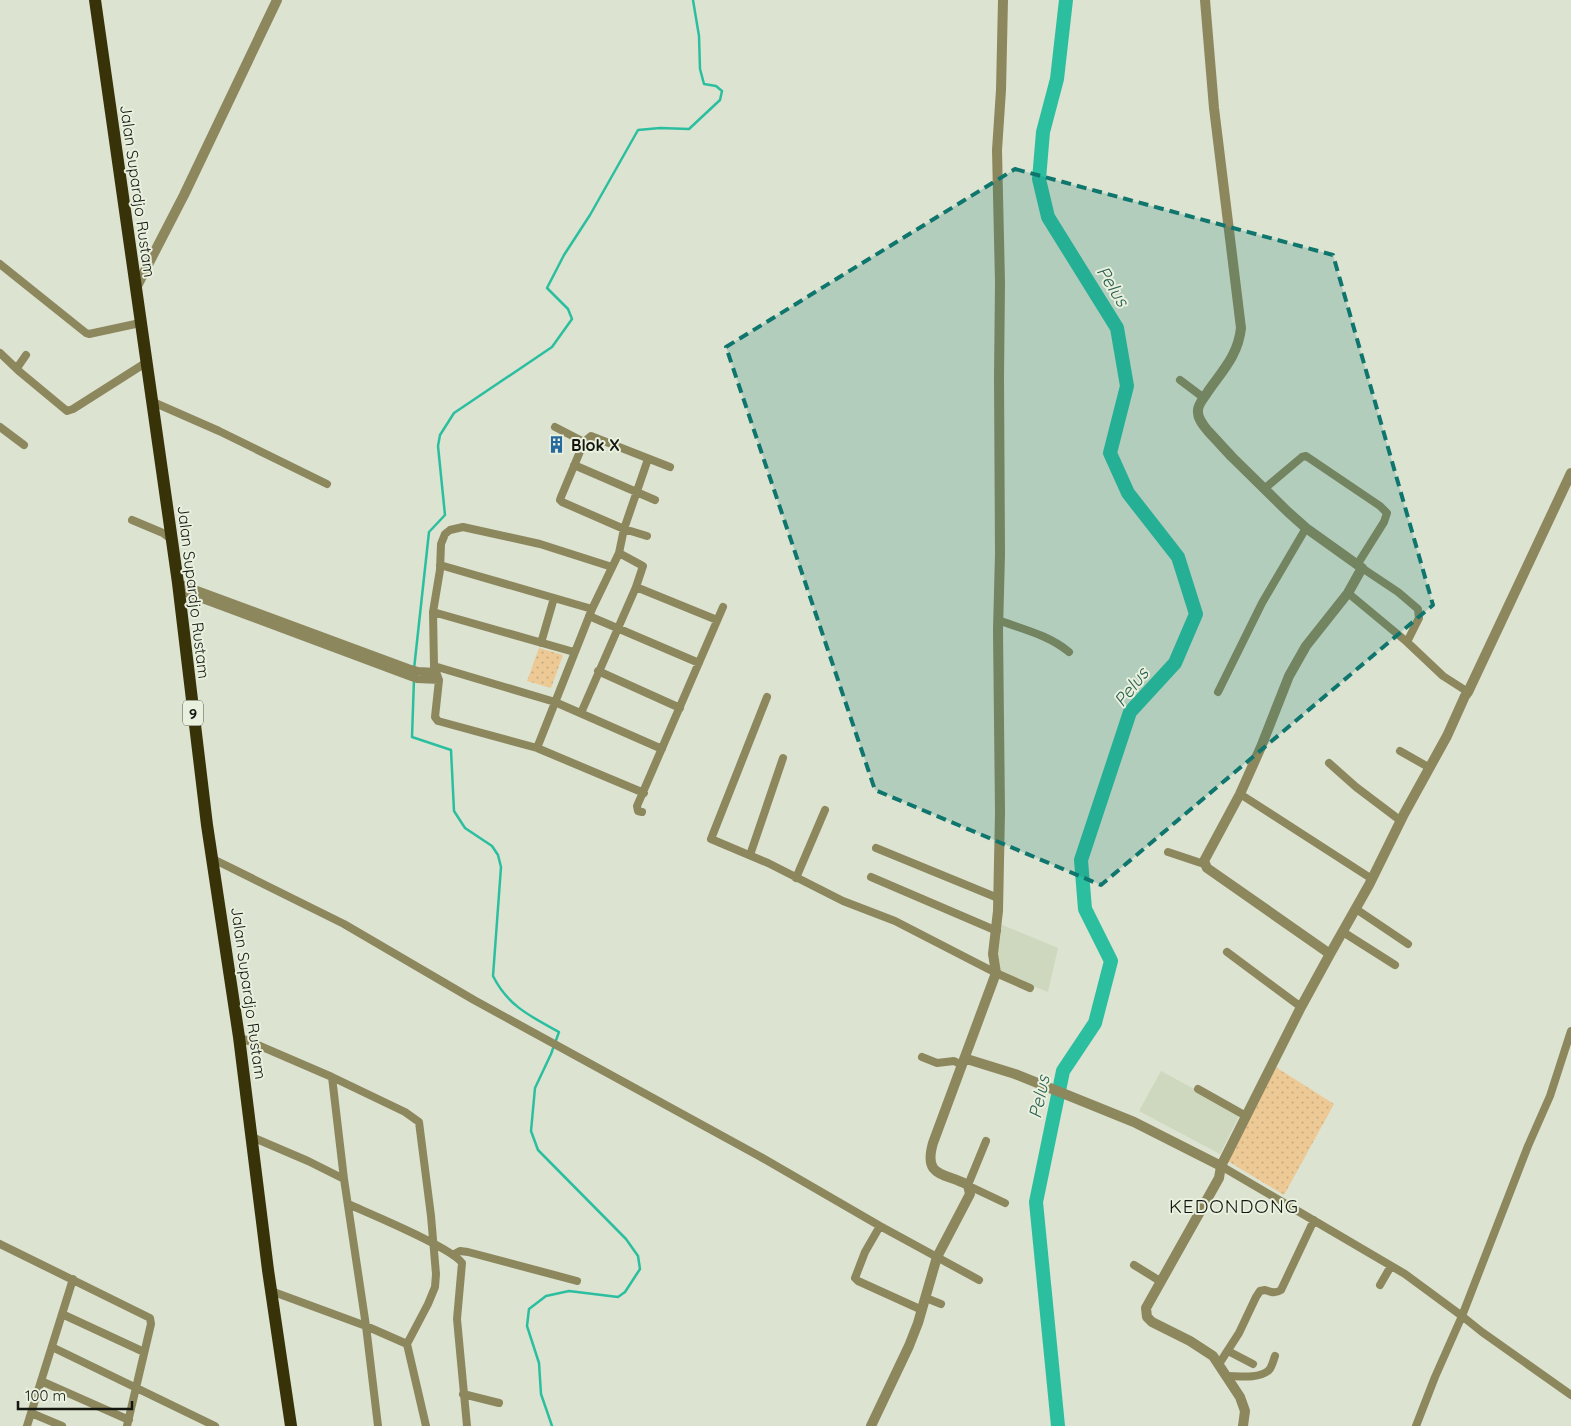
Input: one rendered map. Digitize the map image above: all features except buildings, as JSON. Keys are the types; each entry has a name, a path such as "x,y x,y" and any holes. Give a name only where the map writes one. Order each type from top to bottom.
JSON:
{"highway":[{"name":"Jalan Supardjo Rustam","path":"95,0 172,539 205,808 239,1037 271,1291 291,1426"}],"street":[{"path":"136,288 184,195 277,0"},
{"path":"1003,0 997,150 1000,283 998,377 1000,812 997,931 993,954 996,973 933,1143 929,1161 937,1171 1005,1203"},
{"path":"1205,0 1214,108 1241,328 1240,342 1232,358 1204,398 1198,410 1202,423 1264,489 1306,528 1398,592 1418,609 1419,618 1407,642"},
{"path":"0,264 86,333 89,334 140,323"},
{"path":"0,353 64,410 70,411 147,362"},
{"path":"17,368 26,356"},
{"path":"1180,380 1204,398"},
{"path":"152,402 218,431 327,484"},
{"path":"0,427 24,446"},
{"path":"555,427 584,442"},
{"path":"647,536 624,529 560,500 584,442 589,437 594,436 670,468"},
{"path":"1204,864 1240,794 1289,676 1306,646 1348,593 1387,513 1380,506 1306,456 1302,457 1264,489"},
{"path":"537,748 590,613 619,553 624,529 648,460"},
{"path":"574,466 655,500"},
{"path":"1243,1426 1245,1411 1240,1397 1219,1364 1206,1350 1152,1322 1147,1317 1146,1308 1219,1178 1221,1166 1301,1008 1356,909 1430,768 1468,692 1571,473"},
{"path":"132,520 163,533 172,539"},
{"path":"612,567 540,544 463,527 450,530 445,534 441,544 433,612 435,669 439,680 435,715 436,720 537,748 644,793"},
{"path":"1218,692 1262,603 1306,528"},
{"path":"581,713 636,587 643,566 619,553"},
{"path":"440,565 554,598 699,663"},
{"path":"178,586 407,671 439,680"},
{"path":"636,587 717,620"},
{"path":"1348,593 1407,642 1442,676 1468,692"},
{"path":"541,643 554,598"},
{"path":"642,812 638,811 637,806 723,607"},
{"path":"433,612 574,652"},
{"path":"998,620 1042,636 1070,652"},
{"path":"418,674 435,669 555,702 662,749"},
{"path":"598,671 680,708"},
{"path":"767,697 711,839 750,855 842,901 895,922 1030,988"},
{"path":"1400,751 1430,768"},
{"path":"750,855 783,758"},
{"path":"1329,763 1356,787 1401,821"},
{"path":"1240,794 1372,879"},
{"path":"796,878 825,810"},
{"path":"876,848 998,898"},
{"path":"1168,852 1204,864 1206,868 1330,954"},
{"path":"213,859 344,924 474,1000 759,1156 880,1226 979,1280"},
{"path":"871,877 997,931"},
{"path":"1356,909 1408,944"},
{"path":"1343,932 1395,965"},
{"path":"1227,952 1301,1008"},
{"path":"1416,1426 1462,1316 1528,1146 1550,1096 1571,1031"},
{"path":"239,1037 332,1077 405,1112 419,1122 436,1274 435,1287 428,1304 407,1344 426,1426"},
{"path":"922,1057 937,1063 970,1060 1016,1074 1134,1122 1221,1166 1391,1266 1571,1395"},
{"path":"332,1077 378,1426"},
{"path":"1198,1089 1246,1116"},
{"path":"252,1137 308,1160 344,1179"},
{"path":"871,1426 898,1370 922,1310 937,1257 970,1194 969,1186 986,1141"},
{"path":"348,1204 434,1244 453,1254 462,1263 457,1319 467,1426"},
{"path":"1219,1364 1239,1333 1257,1294 1265,1290 1272,1293 1281,1290 1314,1220"},
{"path":"880,1226 865,1252 855,1278 922,1310"},
{"path":"0,1244 150,1318 151,1324 128,1423 41,1381"},
{"path":"453,1254 460,1251 468,1252 577,1281"},
{"path":"1134,1265 1160,1281"},
{"path":"1380,1285 1391,1266"},
{"path":"27,1426 73,1279"},
{"path":"271,1291 366,1326 407,1344"},
{"path":"926,1298 941,1304"},
{"path":"62,1314 144,1352"},
{"path":"52,1347 215,1426"},
{"path":"1228,1351 1253,1364"},
{"path":"1227,1376 1252,1376 1266,1372 1270,1368 1275,1356"},
{"path":"463,1394 499,1403"},
{"path":"31,1413 62,1426"}],"highlighted area":[{"path":"1015,169 1333,255 1433,605 1101,885 875,790 726,347"}],"shaded area":[{"path":"539,648 563,655 551,688 527,681"},
{"path":"1000,924 1058,948 1048,992 997,972"},
{"path":"1274,1066 1334,1104 1284,1195 1226,1160"},
{"path":"1161,1071 1240,1114 1220,1154 1139,1111"}],"waterway":[{"path":"414,669 429,532 445,515 438,446 440,435 454,413 552,347 572,319 568,309 547,288 564,255 590,215 638,130 660,128 689,129 720,100 722,91 716,86 704,84 700,69 699,36 693,0"},
{"name":"Pelus","path":"1058,1426 1036,1202 1063,1071 1095,1023 1111,961 1085,909 1081,860 1130,712 1175,663 1196,614 1178,557 1128,493 1110,453 1127,386 1117,328 1048,217 1039,179 1043,132 1057,79 1066,0"},
{"path":"414,679 412,737 451,750 454,811 465,828 492,846 498,855 501,867 493,976 513,1003 529,1015 559,1032 535,1088 531,1131 538,1150 626,1239 638,1256 640,1269 625,1292 618,1297 569,1291 546,1296 529,1309 527,1326 539,1363 541,1394 552,1426"}],"place":[{"name":"Blok X","path":"557,445"}],"district":[{"name":"KEDONDONG","path":"1234,1206"}]}
